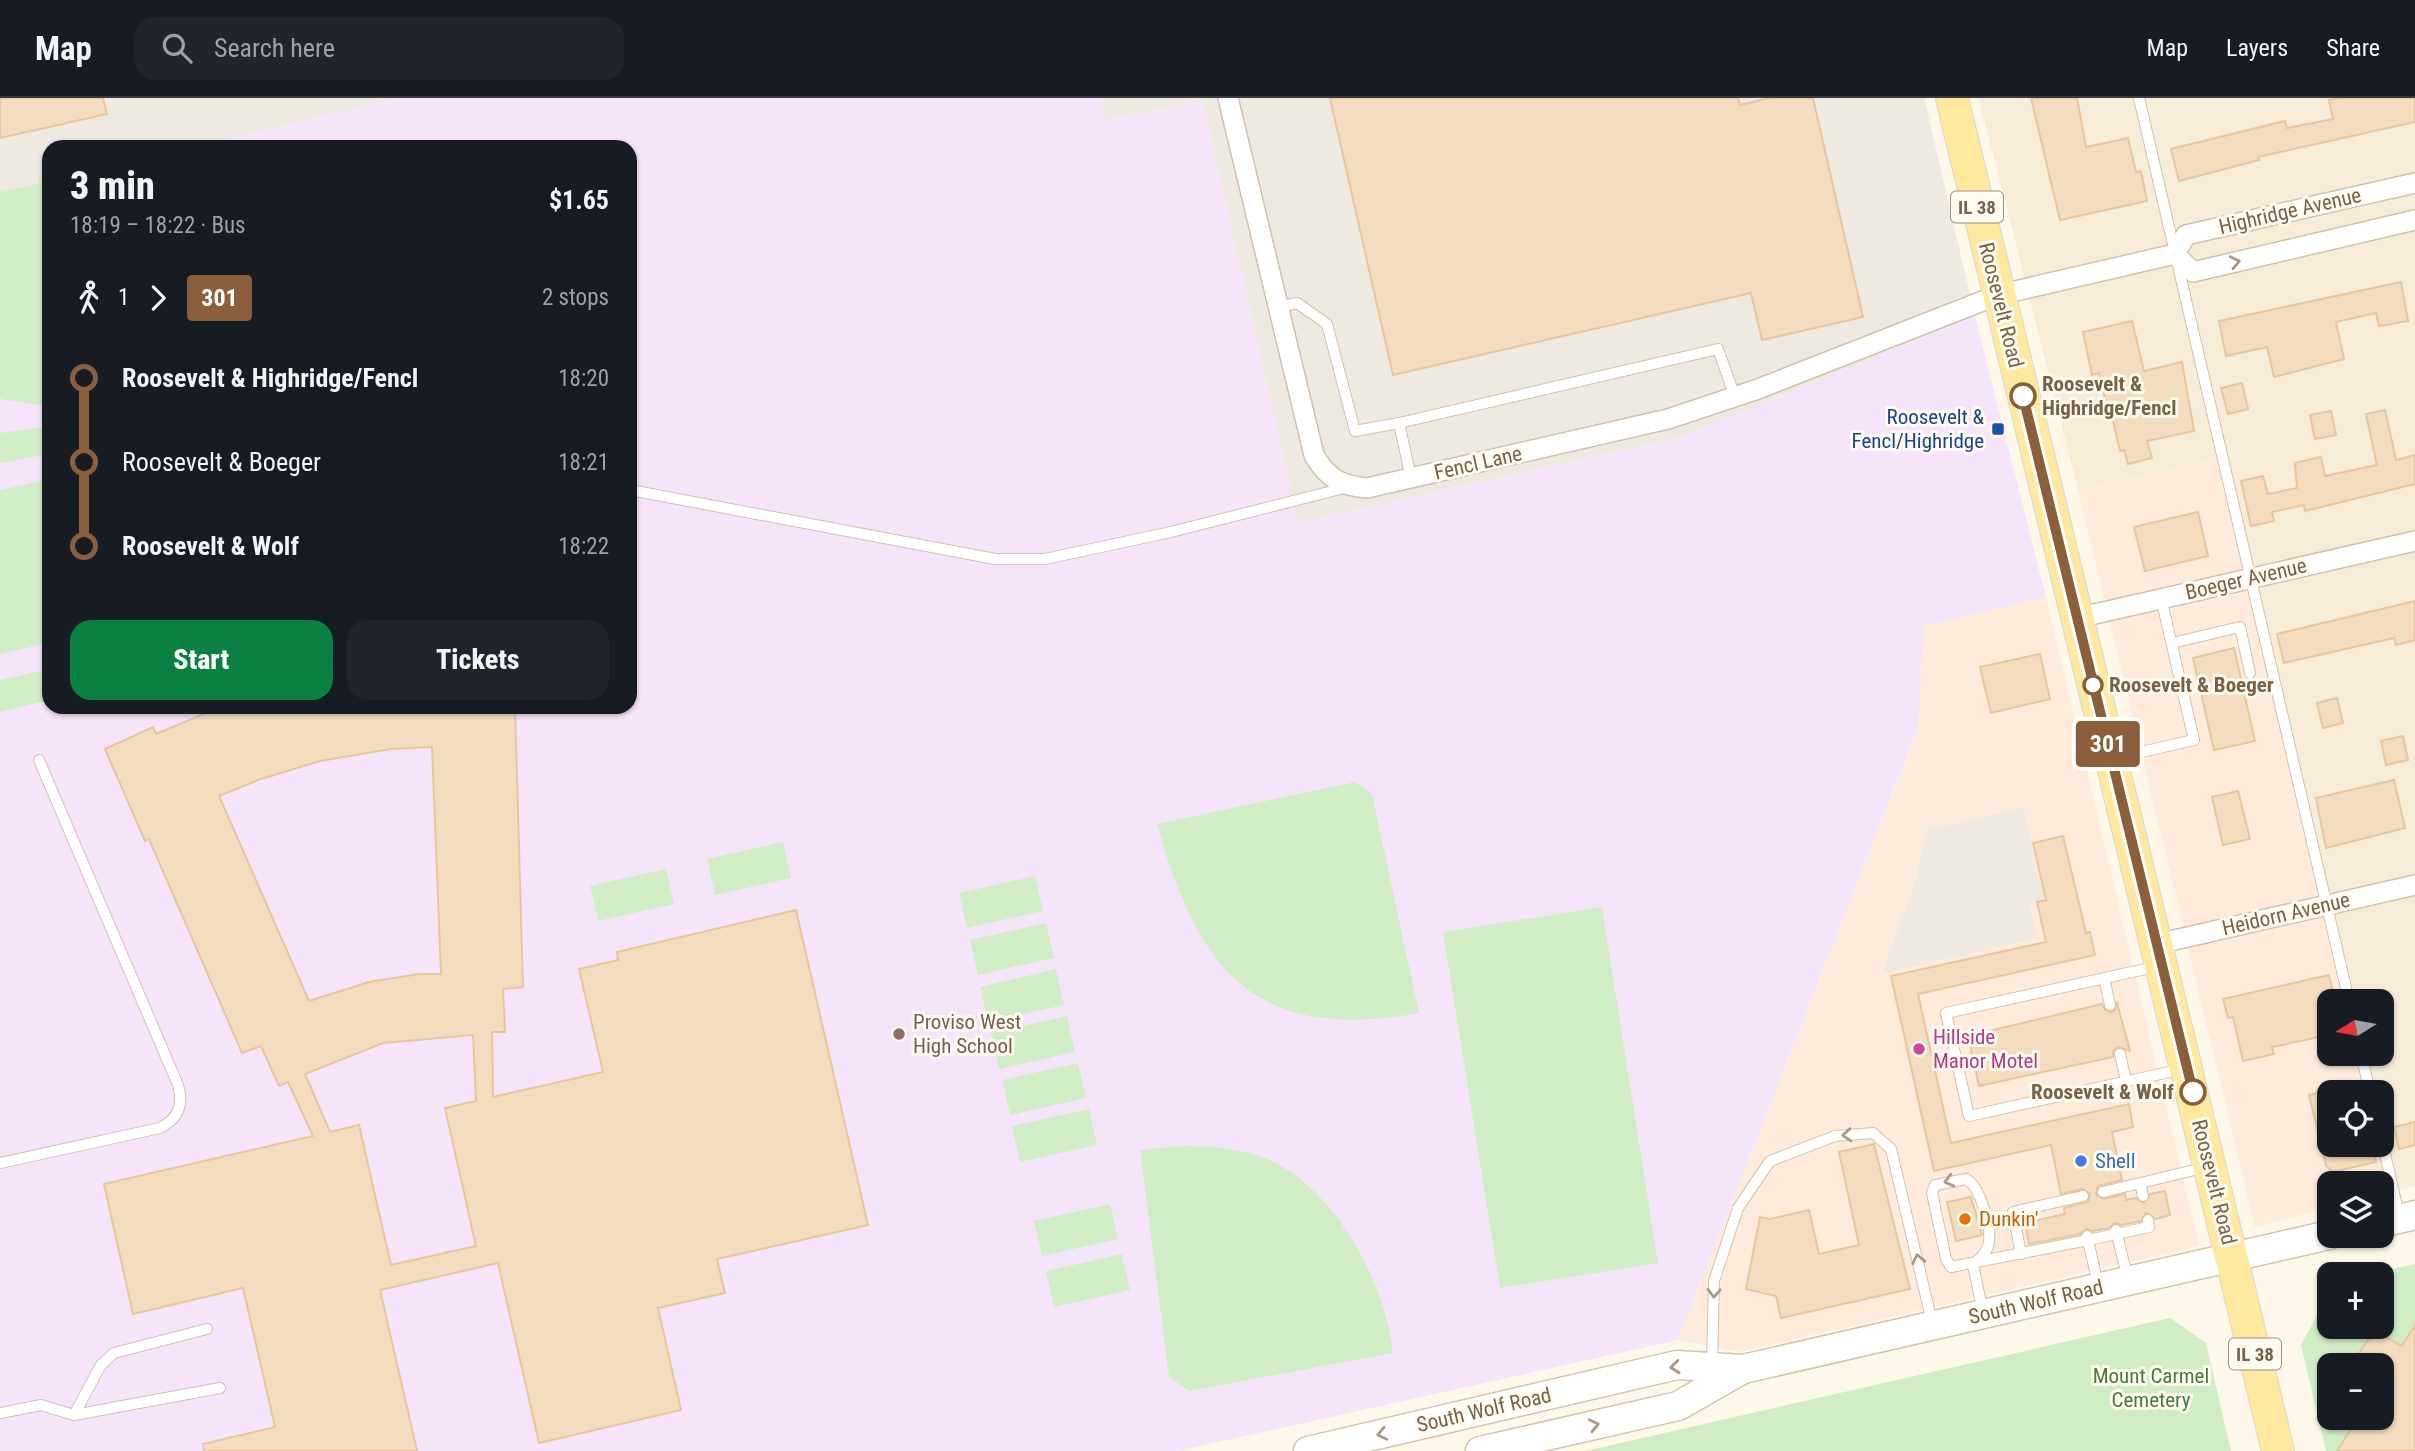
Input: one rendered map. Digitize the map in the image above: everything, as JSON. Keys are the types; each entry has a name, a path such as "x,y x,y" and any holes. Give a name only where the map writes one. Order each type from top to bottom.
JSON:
{"main road":[{"name":"Roosevelt Road","path":"1952,98 2278,1451"},
{"name":"South Wolf Road","path":"1308,1451 1677,1365 1743,1369 2317,1238"},
{"name":"South Wolf Road","path":"1480,1451 1545,1444 1678,1406 1743,1369"}],"street":[{"path":"1228,98 1314,455 1323,471 1348,486"},
{"name":"Highridge Avenue","path":"1998,295 2175,254 2186,235 2415,183"},
{"name":"Highridge Avenue","path":"2175,254 2193,272 2415,220"},
{"name":"Fencl Lane","path":"1348,486 1367,488 1668,419 1735,397 1998,295"},
{"name":"Boeger Avenue","path":"2077,618 2415,541"},
{"name":"Heidorn Avenue","path":"2159,955 2326,905 2415,885"}],"lane":[{"path":"2138,98 2346,989"},
{"path":"1277,307 1297,303 1327,324 1355,431 1718,349 1735,397"},
{"path":"1399,423 1411,478"},
{"path":"637,491 995,559 1045,559 1171,532 1348,486"},
{"path":"2111,759 2194,740 2161,598"},
{"path":"2172,643 2240,627 2250,673"},
{"path":"0,1163 160,1128 170,1123 181,1105 178,1085 39,760"},
{"path":"2159,955 2104,978 1946,1013 1969,1116 2186,1068"},
{"path":"2104,978 2109,1005"},
{"path":"2120,1054 2126,1081"},
{"path":"1712,1367 1714,1281 1738,1208 1770,1161 1835,1136 1873,1133 1891,1149 1933,1326"},
{"path":"2385,1157 2399,1219"},
{"path":"2110,1203 2105,1191 2211,1167"},
{"path":"1973,1265 1985,1254 1989,1241 1979,1190 1966,1179 1942,1182 1935,1185 1932,1193 1947,1259 1954,1268 1973,1265 2021,1254 2087,1237 2149,1227 2148,1220"},
{"path":"2140,1183 2143,1196"},
{"path":"2021,1254 2013,1212 2081,1197 2081,1210"},
{"path":"2043,1206 2046,1218"},
{"path":"2116,1231 2128,1281"},
{"path":"2087,1237 2099,1287"},
{"path":"1973,1265 1983,1314"},
{"path":"74,1415 101,1365 114,1353 207,1329"},
{"path":"0,1413 41,1405 74,1415 220,1388"}],"shaded area":[{"path":"0,98 401,98 224,140 42,140 42,183 0,192"},
{"name":"Proviso West High School","path":"401,98 1101,98 1106,121 1202,101 1298,523 1679,438 1975,316 2046,597 1924,626 1918,728 1678,1340 1177,1451 0,1451 0,399 42,406 42,714 637,714 637,140 224,140"},
{"path":"1101,98 1924,98 1975,316 1679,438 1298,523 1202,101 1105,121"},
{"path":"1979,98 2415,98 2415,1186 2398,1190 2391,1157 2394,1157 2394,1080 2372,1080 2369,1066 2394,1066 2394,989 2351,989 2226,455 2078,490"},
{"path":"2226,454 2351,989 2317,989 2317,1066 2369,1066 2372,1080 2317,1080 2317,1157 2391,1157 2394,1171 2317,1171 2317,1211 2255,1227 2078,490"},
{"path":"2046,597 2199,1246 1740,1352 1678,1340 1918,729 1924,626"},
{"path":"2023,808 2044,899 2029,903 2037,938 1885,973 1884,967 1917,878 1926,830"},
{"path":"2394,1172 2398,1190 2394,1191"}],"green space":[{"path":"42,183 42,406 0,399 0,192"},
{"path":"42,427 42,455 0,463 0,433"},
{"path":"42,481 42,645 0,654 0,490"},
{"path":"42,671 42,702 0,712 0,680"},
{"path":"1355,782 1372,794 1419,1013 1362,1020 1315,1017 1275,1005 1242,985 1215,956 1192,920 1173,876 1157,824"},
{"path":"783,842 791,878 715,895 707,859"},
{"path":"666,869 674,904 598,921 590,886"},
{"path":"1035,876 1043,911 967,928 959,893"},
{"path":"1602,907 1658,1263 1500,1288 1443,932"},
{"path":"1046,923 1054,958 978,975 970,940"},
{"path":"1056,969 1064,1005 988,1022 980,987"},
{"path":"1067,1016 1075,1052 999,1069 991,1033"},
{"path":"1078,1063 1086,1098 1010,1115 1002,1080"},
{"path":"1089,1109 1097,1145 1020,1162 1012,1126"},
{"path":"1182,1146 1230,1149 1265,1158 1299,1178 1320,1197 1356,1245 1370,1272 1389,1327 1393,1353 1189,1391 1169,1377 1140,1150"},
{"path":"1110,1204 1118,1239 1042,1256 1034,1221"},
{"path":"1122,1254 1130,1290 1054,1307 1046,1271"},
{"path":"2415,1264 2415,1451 2326,1451 2321,1430 2394,1430 2394,1353 2317,1353 2317,1413 2301,1345 2317,1315 2317,1339 2394,1339 2394,1269"},
{"name":"Mount Carmel Cemetery","path":"2170,1318 2206,1343 2231,1451 1585,1451"}],"building":[{"path":"0,98 103,98 107,114 0,138"},
{"path":"1330,98 1738,98 1740,105 1769,98 1813,98 1863,317 1762,340 1751,293 1393,375"},
{"path":"2031,98 2077,98 2086,147 2128,138 2136,172 2141,171 2147,201 2060,220"},
{"path":"2415,98 2415,122 2258,157 2259,160 2179,181 2171,149 2285,121 2287,128 2333,119 2329,100"},
{"path":"2401,282 2408,321 2379,326 2376,313 2336,322 2344,359 2274,377 2267,347 2226,356 2219,321"},
{"path":"2132,321 2144,371 2182,362 2194,431 2147,441 2152,458 2128,464 2124,450 2120,451 2112,417 2109,417 2099,373 2092,375 2083,332"},
{"path":"2242,383 2248,409 2228,414 2221,388"},
{"path":"2385,410 2396,460 2415,455 2415,484 2305,511 2304,505 2272,512 2274,521 2251,526 2241,481 2263,476 2268,494 2297,488 2295,463 2321,457 2325,476 2377,465 2366,414"},
{"path":"2331,411 2336,435 2315,439 2310,415"},
{"path":"2198,512 2208,556 2145,571 2134,527"},
{"path":"2415,601 2415,640 2396,645 2394,638 2284,663 2277,634"},
{"path":"2234,648 2255,741 2214,750 2193,658"},
{"path":"2040,654 2050,699 1991,713 1980,667"},
{"path":"2337,698 2343,723 2323,728 2317,703"},
{"path":"203,714 515,714 523,987 503,989 505,1032 492,1032 493,1097 603,1072 579,969 618,960 617,952 796,910 868,1225 717,1259 725,1293 658,1308 681,1410 539,1443 498,1263 380,1290 417,1451 204,1451 203,1444 275,1427 243,1288 133,1314 104,1184 313,1136 288,1082 279,1086 261,1046 242,1053 149,839 145,841 105,749 153,727 156,734","holes":["432,747 441,974 419,974 369,982 309,1001 219,796 258,780 320,761 391,749","473,1035 476,1101 445,1108 476,1246 391,1265 359,1125 330,1132 305,1074 383,1043"]},
{"path":"2403,736 2408,760 2386,765 2381,741"},
{"path":"2394,780 2405,828 2326,848 2316,798"},
{"path":"2238,791 2250,839 2223,845 2212,797"},
{"path":"2063,836 2086,933 2090,932 2095,955 1918,994 1951,1143 2129,1104 2133,1127 2112,1132 2122,1180 2098,1186 2096,1194 2104,1199 2125,1194 2126,1200 2136,1198 2144,1203 2150,1194 2165,1191 2170,1215 2155,1219 2146,1213 2141,1221 2122,1225 2115,1223 2109,1228 2093,1231 2086,1229 2080,1234 2029,1244 2025,1223 2065,1214 2064,1208 2088,1202 2090,1194 2082,1189 2061,1194 2051,1145 1934,1171 1891,976 2046,942 2037,902 2046,900 2033,843"},
{"path":"2329,975 2332,989 2317,989 2317,1038 2272,1047 2274,1054 2243,1061 2233,1017 2228,1018 2223,999"},
{"name":"Hillside Manor Motel","path":"2117,1003 2130,1051 2118,1047 2113,1051 2113,1057 1979,1086 1968,1036 2102,1004 2105,1010 2111,1012 2115,1010"},
{"path":"2317,1093 2317,1128 2309,1095"},
{"path":"2415,1122 2415,1145 2399,1149 2394,1127"},
{"path":"1874,1144 1910,1289 1781,1318 1776,1296 1746,1289 1760,1217 1770,1219 1809,1210 1819,1254 1859,1245 1839,1152"},
{"path":"2324,1157 2375,1157 2376,1162 2337,1171 2332,1171 2326,1166"},
{"name":"Dunkin'","path":"1971,1197 1982,1235 1956,1241 1947,1202"},
{"path":"2415,1325 2415,1451 2337,1451 2350,1430 2394,1430 2394,1353 2359,1353 2369,1339 2389,1339 2402,1346"}],"bus line":[{"name":"301","path":"2023,396 2193,1092"}],"place":[{"name":"Roosevelt & Highridge/Fencl","path":"2023,396"},
{"name":"Roosevelt & Fencl/Highridge","path":"1998,429"},
{"name":"Roosevelt & Boeger","path":"2093,685"},
{"name":"Proviso West High School","path":"899,1034"},
{"name":"Hillside Manor Motel","path":"1919,1049"},
{"name":"Roosevelt & Wolf","path":"2193,1092"},
{"name":"Shell","path":"2081,1161"},
{"name":"Dunkin'","path":"1965,1219"}]}
